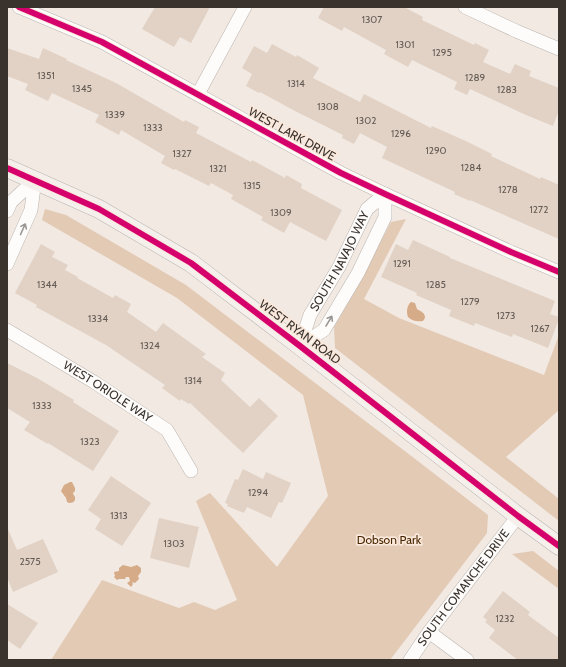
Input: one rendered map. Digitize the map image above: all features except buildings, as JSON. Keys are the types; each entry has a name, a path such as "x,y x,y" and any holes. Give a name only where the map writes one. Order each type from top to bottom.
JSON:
{"street":[{"name":"WEST LARK DRIVE","path":"19,7 102,42 341,173 511,252 559,272"},
{"path":"198,94 245,7"},
{"path":"465,7 559,49"},
{"name":"WEST RYAN ROAD","path":"7,168 99,209 191,263 518,516 559,546"},
{"path":"7,211 11,202 35,180"},
{"path":"7,264 31,210 35,180"},
{"name":"SOUTH NAVAJO WAY","path":"300,346 324,330 358,273 385,217 385,194"},
{"name":"SOUTH NAVAJO WAY","path":"300,346 310,315 339,267 367,209 385,194"},
{"name":"WEST ORIOLE WAY","path":"7,330 94,382 167,430 191,471"},
{"name":"SOUTH COMANCHE DRIVE","path":"410,660 429,632 518,516"},
{"path":"429,632 467,660"}],"green space":[{"name":"Dobson Park","path":"45,209 66,215 186,285 488,515 487,533 390,660 51,660 102,580 179,608 194,602 215,610 237,600 196,501 210,493 277,567 328,496 303,395 177,298 42,220"},
{"path":"406,219 364,299 399,318 544,375 559,335 559,410 506,457 559,499 559,521 335,348 334,327 391,222"},
{"path":"533,551 559,571 559,589 512,554"}],"shaded area":[{"path":"411,302 415,303 417,309 424,314 425,318 423,321 415,321 408,317 407,309"},
{"path":"72,482 75,488 73,494 75,499 74,502 70,503 67,502 61,491 64,485"},
{"path":"123,565 131,567 137,565 141,568 141,572 138,576 139,579 135,583 132,582 133,584 131,587 127,583 130,581 129,577 117,580 114,577 114,572 119,571 119,568"}],"cycle path":[{"path":"19,7 102,42 341,173 511,252 559,272"},
{"path":"7,168 99,209 191,263 518,516 559,546"}]}
